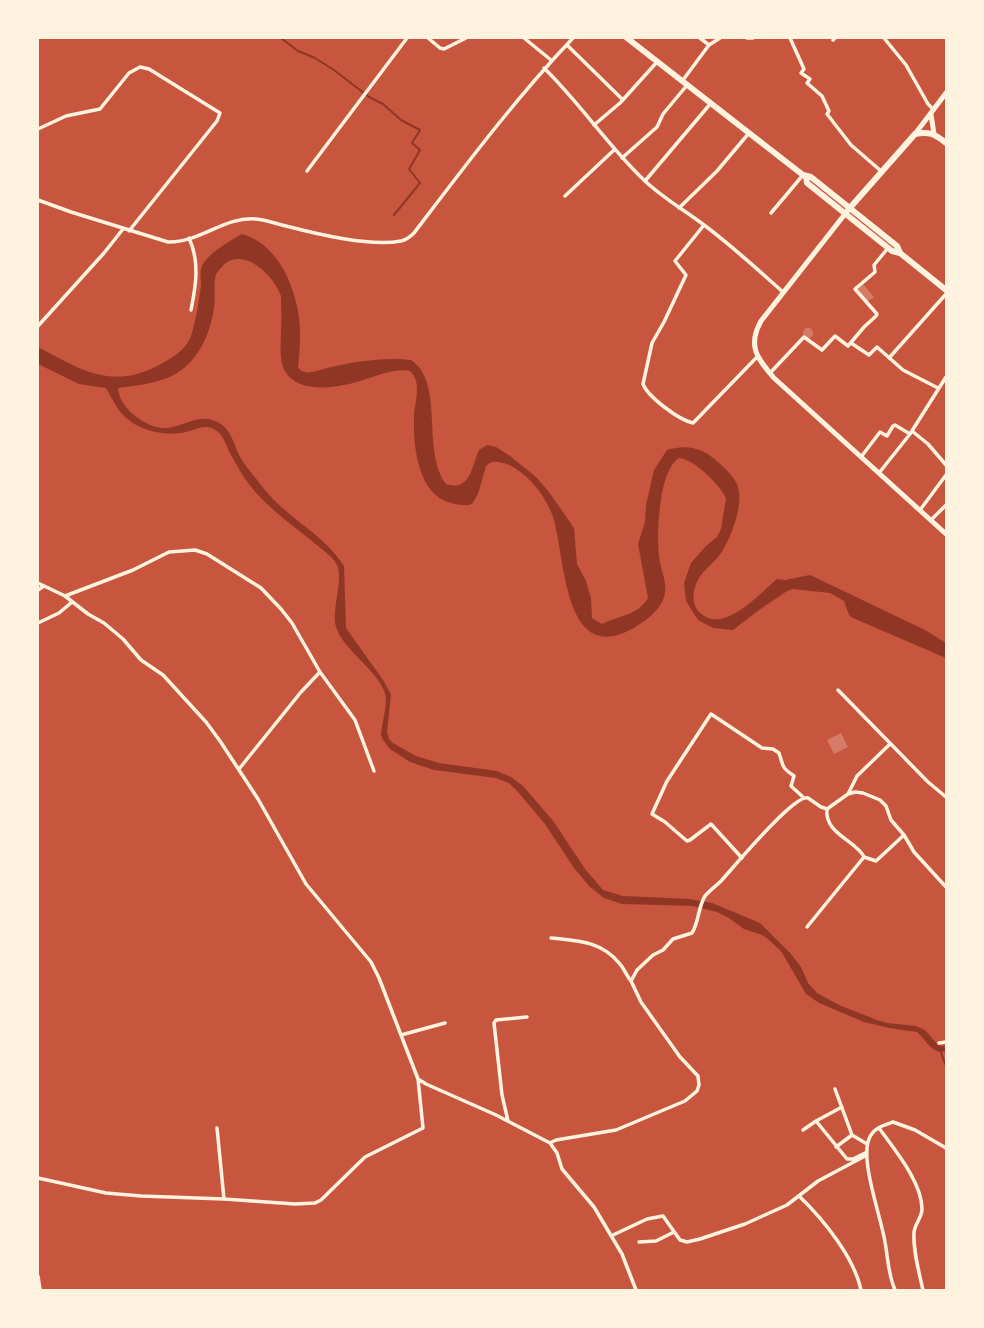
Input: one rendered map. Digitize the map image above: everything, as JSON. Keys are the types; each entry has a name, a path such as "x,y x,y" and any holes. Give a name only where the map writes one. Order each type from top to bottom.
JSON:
{"highway":[{"path":"626,38 805,176 811,178 850,208 896,246 900,253"},
{"path":"845,214 915,134 928,132 934,134 946,143"},
{"path":"805,176 807,183 845,214 888,248 900,253 946,290"}],"main road":[{"path":"915,134 946,94"},
{"path":"933,112 932,126 934,134"},
{"path":"845,214 783,292 755,332 753,344 758,356 770,373 946,534"}],"street":[{"path":"307,171 406,38"},
{"path":"428,38 440,48 444,49 466,38"},
{"path":"524,38 551,60"},
{"path":"38,200 123,229 168,242 189,238 238,220 249,218 355,240 377,242 406,240 414,233 493,129 551,60 573,38"},
{"path":"700,38 709,45"},
{"path":"622,158 657,127 663,114 709,45 720,38"},
{"path":"747,38 753,38"},
{"path":"790,38 804,69 801,72 810,80 807,83 822,96 829,112 827,114 851,145 882,171"},
{"path":"884,38 906,66 933,112"},
{"path":"566,45 623,100"},
{"path":"594,125 623,100 657,62"},
{"path":"38,129 66,116 100,109 128,73 140,67 149,69 220,113 217,121 129,230"},
{"path":"544,68 574,98 614,150 645,181 679,208 704,225 783,292"},
{"path":"645,181 711,103"},
{"path":"679,208 717,171 749,133"},
{"path":"565,196 614,150"},
{"path":"771,213 805,176"},
{"path":"704,225 675,261 686,275 664,322 652,343 643,384 644,388 653,399 693,423 758,356"},
{"path":"38,326 123,229"},
{"path":"189,238 196,258 196,282 191,310"},
{"path":"770,373 804,337 822,350 834,336 847,346 851,343 864,327 877,315 856,289 875,272 874,265 888,248"},
{"path":"889,358 946,294"},
{"path":"851,343 869,355 877,347 911,375 938,388"},
{"path":"879,473 911,433 946,377"},
{"path":"861,457 880,432 887,436 893,426 896,425 928,444 946,465"},
{"path":"920,510 946,475"},
{"path":"931,520 946,505"},
{"path":"64,596 133,570 169,552 188,550 201,552 236,572 272,598 292,623 320,672 355,720 374,771"},
{"path":"38,583 64,596 104,623 123,639 141,660 163,675 210,727 260,803 306,884 372,962 418,1078 423,1128 365,1157 318,1202 295,1204 224,1199 141,1196 106,1193 38,1178"},
{"path":"38,590 44,586"},
{"path":"38,622 60,613 72,602"},
{"path":"239,769 301,692 320,672"},
{"path":"838,690 928,782 946,797"},
{"path":"742,858 710,824 687,841 665,822 652,814 667,782 710,714 714,714 762,748 773,749 779,753 781,765 786,771 794,776 791,783 792,788 803,797 808,798 826,809"},
{"path":"826,809 848,794 857,776 890,744"},
{"path":"848,794 863,793 880,800 886,806 893,823 904,835 914,852 946,887"},
{"path":"631,981 637,970 653,955 663,950 673,939 692,933 702,901 709,892 789,808 803,797"},
{"path":"826,809 827,817 835,829 864,857 876,861 904,835"},
{"path":"807,927 864,857"},
{"path":"550,1143 556,1140 616,1130 685,1100 695,1094 698,1088 698,1076 680,1057 641,1002 631,981 619,962 601,947 590,943 551,938"},
{"path":"508,1121 502,1095 494,1023 496,1020 527,1017"},
{"path":"401,1035 445,1023"},
{"path":"939,1043 946,1042"},
{"path":"418,1078 426,1084 508,1121 550,1143 557,1153 564,1172 585,1195 627,1264 636,1289 630,1290"},
{"path":"835,1089 852,1135 867,1144"},
{"path":"803,1130 842,1107"},
{"path":"816,1121 847,1159 850,1160 867,1153"},
{"path":"895,1290 888,1269 886,1242 872,1187 867,1144 872,1133 879,1128 894,1122 915,1130 946,1148"},
{"path":"217,1128 224,1199"},
{"path":"879,1128 913,1179 919,1195 922,1209 920,1220 914,1231 923,1290"},
{"path":"836,1147 852,1135"},
{"path":"611,1236 646,1219 662,1216 666,1218 674,1232 682,1241 687,1242 700,1239 769,1214 787,1205 818,1182 867,1153"},
{"path":"799,1196 831,1231 840,1244 857,1276 861,1290"},
{"path":"639,1242 656,1241 674,1232"},
{"path":"38,1276 40,1290"}],"shaded area":[{"path":"242,234 265,246 282,266 288,278 297,304 299,317 300,342 298,367 300,370 312,372 345,364 368,361 390,359 411,360 421,370 427,384 435,454 439,470 446,484 461,484 466,481 479,450 487,445 496,447 510,456 536,477 549,492 574,528 577,564 586,581 591,598 592,618 602,624 633,612 644,604 648,598 638,544 645,522 646,505 654,470 667,450 682,447 701,451 713,458 727,470 737,484 739,492 736,520 729,539 718,557 700,577 695,587 694,603 699,612 709,618 719,619 729,616 751,602 777,579 785,580 810,575 925,630 946,643 946,658 853,618 849,615 844,601 830,593 793,589 787,591 759,610 733,630 713,628 698,620 686,601 684,583 691,563 706,546 717,537 721,529 726,498 718,486 699,468 685,459 679,458 672,465 667,476 660,506 658,537 660,562 665,588 662,602 655,612 630,630 607,637 591,632 579,619 570,599 557,531 552,514 545,499 535,485 523,474 509,465 491,462 486,466 478,494 472,504 459,505 440,498 431,490 420,468 414,429 414,412 417,387 414,376 410,371 392,371 340,386 327,387 314,387 302,384 292,379 285,371 281,358 281,296 274,282 262,269 247,261 240,259 232,260 223,266 216,274 215,304 212,320 203,343 190,363 170,377 158,381 118,388 123,403 129,410 136,417 152,426 168,428 203,419 209,419 221,424 226,428 232,438 244,464 264,489 283,509 316,535 336,555 344,566 346,628 383,680 391,694 387,732 389,739 393,743 416,756 439,763 497,771 511,777 523,786 554,822 585,869 603,890 623,896 689,899 712,903 760,923 790,953 801,967 808,983 817,993 839,1005 877,1020 887,1023 916,1026 925,1030 938,1045 946,1047 946,1051 941,1052 933,1049 917,1032 889,1028 864,1022 819,1003 806,994 781,951 768,939 762,935 744,929 729,918 717,912 693,906 622,904 604,898 590,887 574,868 545,824 509,783 496,778 434,770 410,762 390,749 381,735 386,703 384,690 372,672 340,636 336,627 335,612 339,578 337,565 328,554 273,510 256,493 238,468 220,434 209,427 170,434 154,432 137,426 124,416 106,388 79,384 38,364 38,347 69,364 84,370 113,377 129,376 145,371 171,358 180,352 191,336 198,304 203,264 215,251"}],"building":[{"path":"863,284 874,297 867,302 857,290"},
{"path":"808,328 813,333 808,338 803,333"},
{"path":"841,733 848,747 834,754 827,740"}],"waterway":[{"path":"281,38 298,51 315,58 334,70 369,97 383,104 401,120 420,130 412,143 420,150 409,169 420,183 394,215"},
{"path":"940,1050 946,1066"}]}
